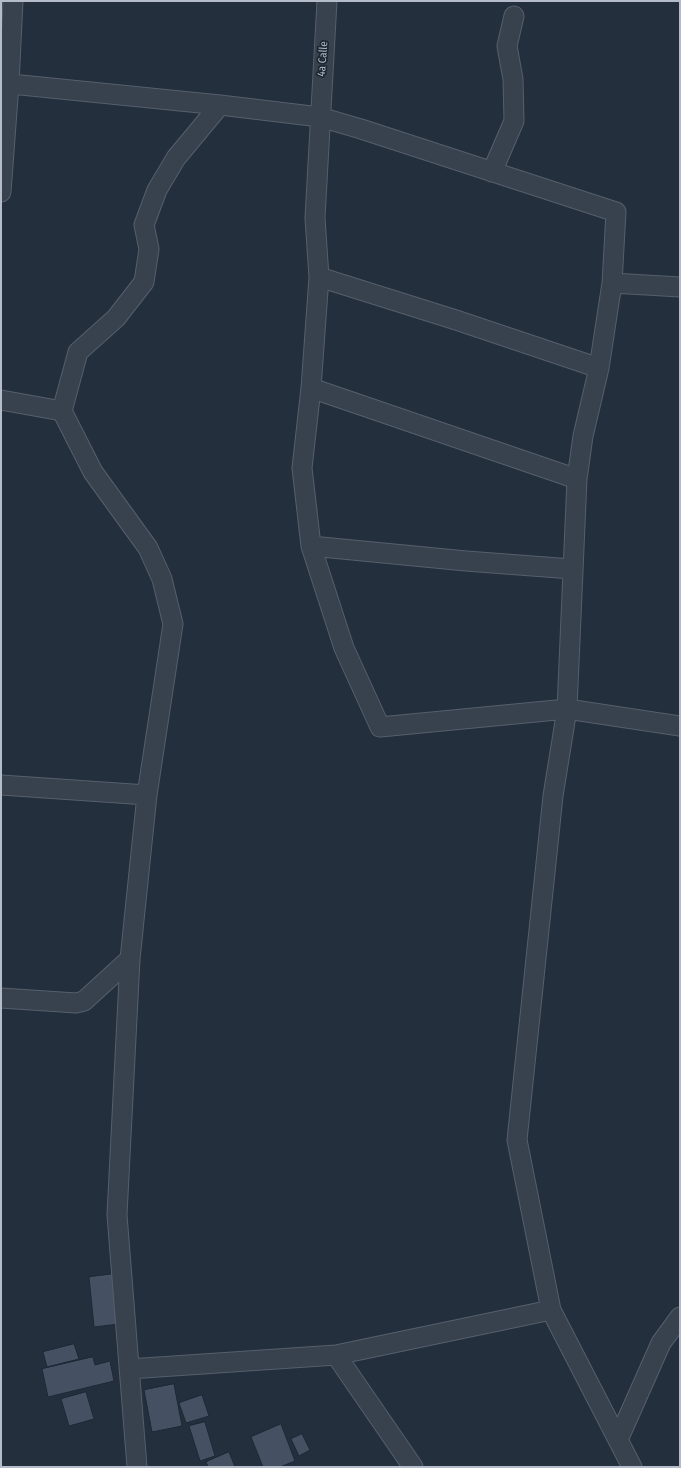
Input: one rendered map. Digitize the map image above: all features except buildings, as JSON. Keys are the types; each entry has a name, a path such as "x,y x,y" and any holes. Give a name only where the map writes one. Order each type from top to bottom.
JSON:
{"street":[{"path":"1,192 5,83 13,1"},
{"name":"4a Calle","path":"327,1 316,218 319,277 311,388 302,468 311,546 344,648 380,727 567,708"},
{"path":"492,172 514,121 513,79 507,46 514,16"},
{"path":"5,83 320,117 616,212 612,283 599,368 583,436 577,479 567,708 553,796 517,1140 551,1310 632,1467"},
{"path":"137,1467 117,1215 130,959 147,795 173,624 162,579 148,548 93,472 62,411 78,352 116,318 144,282 149,249 144,225 157,190 176,158 220,105"},
{"path":"319,277 456,320 599,368"},
{"path":"612,283 680,287"},
{"path":"311,388 577,479"},
{"path":"1,400 62,411"},
{"path":"311,546 466,561 572,569"},
{"path":"567,708 680,726"},
{"path":"1,785 147,795"},
{"path":"1,998 76,1003 84,1001 130,959"},
{"path":"129,1369 336,1355 551,1310"},
{"path":"618,1440 661,1343 680,1317"},
{"path":"336,1355 413,1467"}]}
